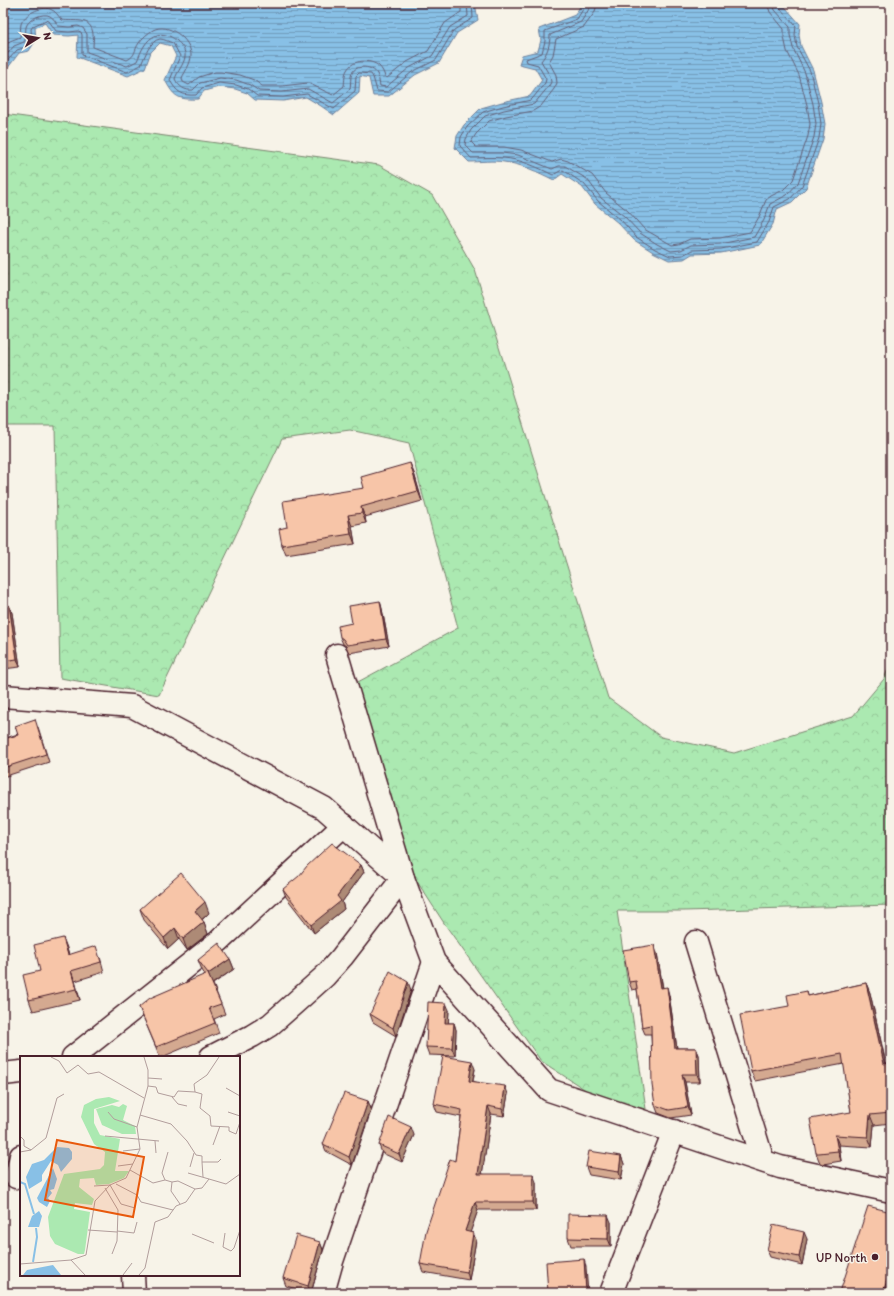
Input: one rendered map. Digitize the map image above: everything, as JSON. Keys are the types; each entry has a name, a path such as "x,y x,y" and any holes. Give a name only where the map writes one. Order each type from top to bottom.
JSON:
{"street":[{"path":"336,655 403,878 434,962 549,1090 780,1167 891,1192"},
{"path":"3,696 132,706 324,808 403,878"},
{"path":"74,1056 219,941 344,825"},
{"path":"213,1056 270,1025 325,976 342,957 403,878"},
{"path":"696,942 764,1161"},
{"path":"323,1293 332,1261 434,962"},
{"path":"3,1074 20,1072"},
{"path":"610,1293 674,1132"},
{"path":"16,1177 20,1160"},
{"path":"134,1276 134,1293"}],"green space":[{"path":"3,114 379,165 432,195 475,270 608,698 661,737 734,753 853,716 884,679 891,662 891,905 684,911 617,911 646,1109 598,1098 541,1061 444,923 405,863 356,683 458,628 409,443 350,430 282,439 159,695 60,678 55,426 3,426"}],"water":[{"path":"3,3 475,3 478,20 457,33 439,63 415,75 389,96 373,96 369,78 360,76 359,93 334,115 306,97 283,101 255,100 247,93 235,89 219,87 204,91 198,99 181,98 174,94 165,80 176,56 171,46 160,43 151,52 145,68 128,76 77,57 78,35 53,35 45,23 35,28 36,40 29,51 19,53 7,69 3,71"},
{"path":"582,3 780,3 800,24 799,35 801,46 813,70 821,102 825,124 823,139 806,188 792,202 777,209 773,224 760,245 721,253 692,254 684,259 669,260 634,240 618,223 595,204 582,187 562,174 554,180 542,174 510,163 495,161 469,162 455,148 457,136 464,125 481,108 530,96 542,80 535,68 519,64 522,55 538,51 541,40 539,29 575,15"}],"building":[{"path":"410,463 418,491 361,507 362,513 348,515 351,534 282,545 279,529 287,527 283,501 364,488 361,477"},
{"path":"380,601 386,639 347,645 340,637 338,626 352,623 349,606"},
{"path":"9,605 17,659 3,661 3,606"},
{"path":"35,719 46,754 3,768 3,739 18,735 15,726"},
{"path":"332,843 361,865 337,896 341,901 311,925 283,889 299,876 307,866"},
{"path":"181,873 205,902 195,911 204,922 183,939 175,928 164,938 140,909"},
{"path":"63,938 68,955 96,946 101,962 71,971 76,989 29,1000 23,975 40,971 34,945"},
{"path":"219,943 230,959 208,974 221,1004 209,1008 215,1023 156,1047 139,1007 150,998 208,973 198,960"},
{"path":"654,945 661,988 667,987 675,1048 696,1048 697,1074 682,1074 688,1107 669,1110 655,1105 652,1085 651,1025 642,1027 636,981 629,982 623,950"},
{"path":"390,971 408,982 393,1028 370,1014"},
{"path":"866,983 884,1064 891,1063 891,1113 870,1115 868,1137 835,1135 838,1151 816,1153 810,1119 851,1112 842,1054 751,1071 740,1015 789,1006 787,995 807,991 808,996"},
{"path":"428,1002 446,1003 445,1023 454,1023 452,1048 426,1047"},
{"path":"443,1056 472,1061 469,1081 505,1086 502,1109 488,1106 478,1174 533,1174 533,1202 475,1202 465,1231 473,1233 467,1272 420,1264 426,1231 450,1159 455,1161 462,1110 434,1104"},
{"path":"344,1093 368,1101 349,1157 323,1144"},
{"path":"389,1117 411,1127 399,1154 379,1145"},
{"path":"589,1151 621,1156 619,1172 586,1167"},
{"name":"UP North","path":"868,1206 891,1212 891,1266 883,1293 840,1292"},
{"path":"568,1214 608,1215 608,1239 568,1238"},
{"path":"773,1225 804,1232 799,1257 767,1250"},
{"path":"296,1235 320,1242 308,1286 283,1278"},
{"path":"584,1259 586,1293 548,1293 546,1262"}],"place":[{"name":"UP North","path":"875,1257"}]}
